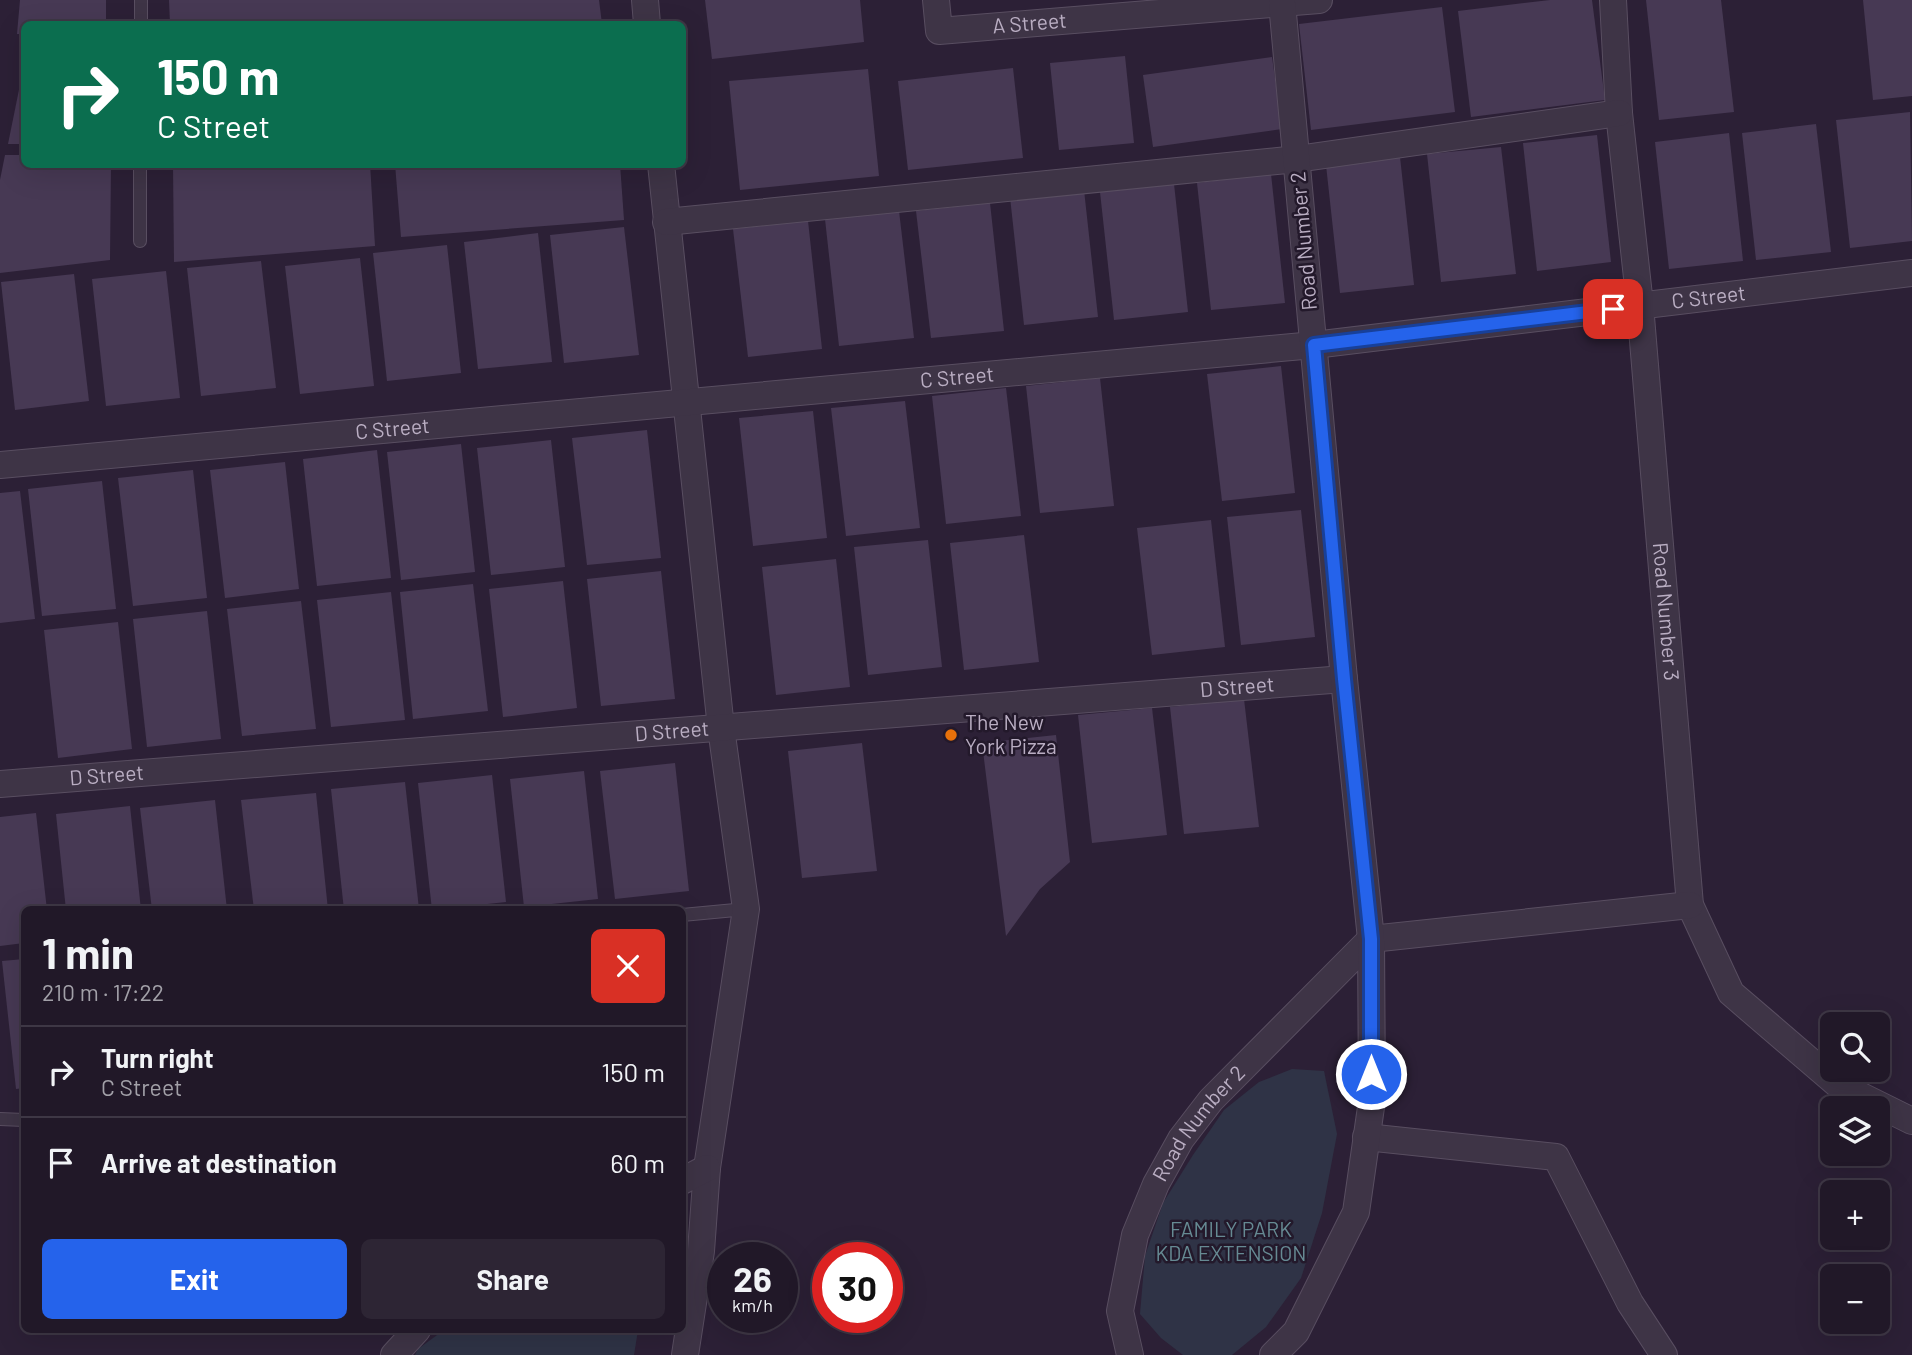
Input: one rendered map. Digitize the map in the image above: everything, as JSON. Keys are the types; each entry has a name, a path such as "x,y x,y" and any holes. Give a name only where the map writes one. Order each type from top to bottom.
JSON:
{"street":[{"path":"645,0 647,21"},
{"name":"A Street","path":"936,0 939,31 1319,0"},
{"name":"Road Number 3","path":"1613,0 1619,113 1640,306 1690,905 1731,993 1837,1084 1912,1121"},
{"name":"Road Number 2","path":"1273,1355 1296,1332 1356,1212 1371,1100 1371,939 1344,679 1282,3"},
{"path":"666,222 1297,159 1619,113"},
{"path":"661,168 721,728 746,909 707,1168 701,1251 685,1355"},
{"name":"C Street","path":"0,465 1314,345 1912,273"},
{"name":"D Street","path":"0,784 1344,679"},
{"path":"1371,939 1690,905"},
{"name":"Road Number 2","path":"1130,1355 1121,1311 1135,1235 1156,1184 1181,1139 1211,1100 1371,939"},
{"path":"1366,1137 1556,1157 1630,1303 1664,1355"},
{"path":"686,1179 707,1168"},
{"path":"394,1355 414,1333"}],"lane":[{"path":"141,0 141,21"},
{"path":"140,168 140,240"},
{"path":"686,915 746,909"},
{"path":"0,1119 21,1120"}],"green space":[{"name":"FAMILY PARK KDA EXTENSION","path":"1292,1069 1324,1071 1337,1134 1322,1213 1301,1278 1266,1327 1232,1355 1183,1355 1161,1338 1140,1314 1145,1256 1163,1203 1224,1110 1259,1082"},
{"path":"440,1333 638,1333 634,1355 415,1355 418,1349"}],"building":[{"path":"20,0 106,0 106,21 21,21 21,34 17,34"},
{"path":"169,0 599,0 602,21 170,21"},
{"path":"705,0 860,0 864,42 712,59"},
{"path":"1550,0 1592,0 1605,100 1471,117 1458,11"},
{"path":"1646,0 1721,0 1734,112 1659,120"},
{"path":"1863,0 1912,0 1912,96 1873,100"},
{"path":"1442,7 1455,112 1311,130 1299,24"},
{"path":"1125,56 1134,143 1059,150 1050,63"},
{"path":"1272,57 1282,129 1153,147 1143,75"},
{"path":"1013,68 1023,158 908,170 898,81"},
{"path":"868,69 879,176 740,190 729,81"},
{"path":"21,80 21,144 8,144"},
{"path":"1910,112 1912,241 1850,248 1836,120"},
{"path":"1816,124 1831,252 1756,260 1742,133"},
{"path":"1729,133 1743,261 1669,269 1655,142"},
{"path":"1597,135 1611,262 1537,271 1523,143"},
{"path":"1501,147 1516,274 1441,282 1427,154"},
{"path":"5,155 21,155 21,168 111,168 110,260 0,273 0,180"},
{"path":"1400,157 1414,285 1340,293 1326,165"},
{"path":"173,168 370,168 375,246 174,262"},
{"path":"395,168 620,168 624,220 401,237"},
{"path":"1271,174 1285,303 1211,310 1197,183"},
{"path":"1174,184 1188,312 1114,320 1100,192"},
{"path":"1084,190 1098,317 1024,325 1010,197"},
{"path":"990,203 1004,331 931,338 916,211"},
{"path":"899,211 914,338 839,346 825,219"},
{"path":"808,221 822,349 748,357 733,229"},
{"path":"624,227 639,355 564,363 550,235"},
{"path":"538,233 552,362 478,369 464,242"},
{"path":"447,245 461,373 387,381 373,253"},
{"path":"360,258 374,386 300,394 285,266"},
{"path":"261,261 276,388 201,396 187,268"},
{"path":"166,271 180,398 106,406 92,279"},
{"path":"74,274 89,401 15,410 1,282"},
{"path":"1281,366 1295,493 1222,501 1207,374"},
{"path":"1100,378 1114,506 1040,513 1026,386"},
{"path":"1006,388 1021,516 946,524 932,396"},
{"path":"905,401 920,528 846,536 831,408"},
{"path":"813,411 827,538 753,546 739,418"},
{"path":"647,430 661,558 587,565 572,438"},
{"path":"551,440 565,567 491,575 477,448"},
{"path":"461,444 475,572 401,580 387,452"},
{"path":"377,450 391,578 317,586 303,459"},
{"path":"285,462 299,589 225,598 210,470"},
{"path":"193,470 207,598 133,606 118,478"},
{"path":"102,481 116,609 42,616 28,489"},
{"path":"20,491 35,619 0,623 0,493"},
{"path":"1301,510 1315,637 1241,645 1227,517"},
{"path":"1211,520 1225,647 1152,655 1137,528"},
{"path":"1024,535 1039,662 964,670 950,543"},
{"path":"928,540 942,667 868,675 854,547"},
{"path":"836,559 850,687 776,695 762,567"},
{"path":"661,571 675,699 601,706 587,579"},
{"path":"563,581 577,708 503,717 489,589"},
{"path":"473,584 488,711 413,719 400,592"},
{"path":"391,592 405,720 331,727 317,600"},
{"path":"301,601 316,729 242,736 227,609"},
{"path":"207,611 221,739 147,747 133,619"},
{"path":"118,622 132,749 58,758 44,630"},
{"path":"1244,699 1259,827 1184,834 1170,707"},
{"path":"1152,708 1167,835 1092,843 1078,715"},
{"path":"1056,735 1070,862 1040,889 1006,936 982,743"},
{"path":"862,743 877,871 802,878 788,751"},
{"path":"675,763 689,891 615,899 600,771"},
{"path":"584,771 598,899 524,906 510,779"},
{"path":"492,775 506,902 432,906 418,783"},
{"path":"405,782 419,906 344,906 331,789"},
{"path":"316,793 328,906 254,906 241,800"},
{"path":"215,800 227,906 152,906 140,808"},
{"path":"130,806 141,906 66,906 56,814"},
{"path":"36,813 47,906 21,906 21,943 0,946 0,817"},
{"path":"21,959 21,1088 16,1089 2,961"}],"place":[{"name":"The New York Pizza","path":"951,735"}],"route":[{"path":"1371,1074 1371,939 1314,345 1613,309"}]}
